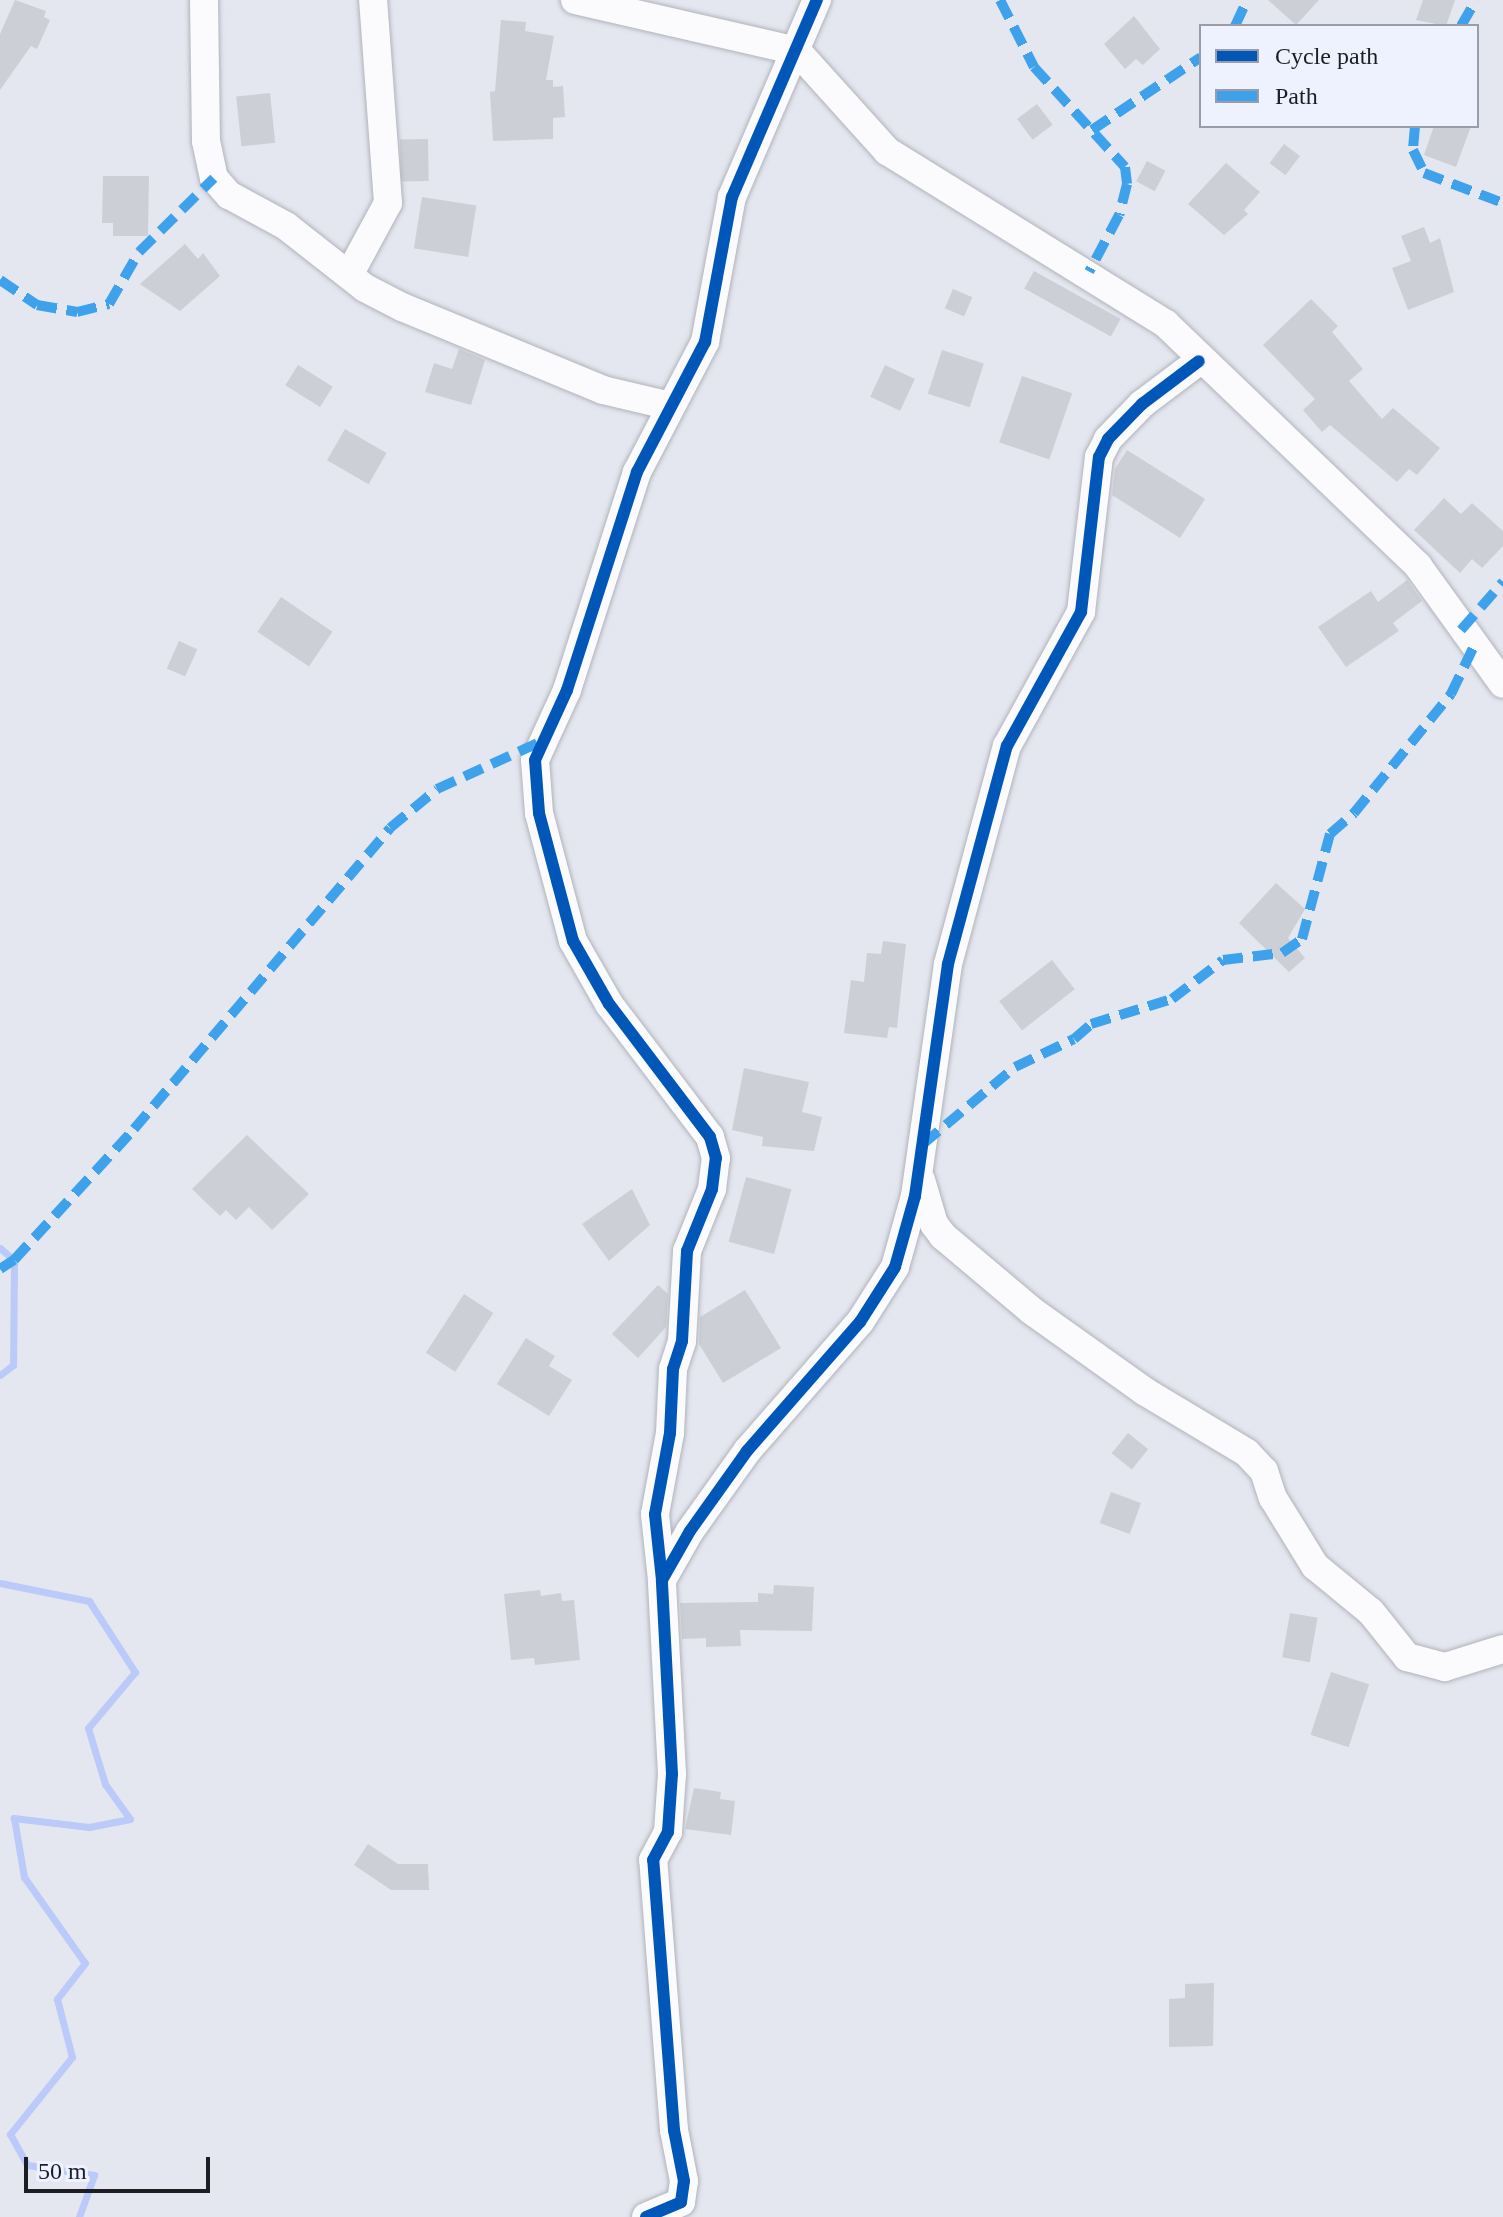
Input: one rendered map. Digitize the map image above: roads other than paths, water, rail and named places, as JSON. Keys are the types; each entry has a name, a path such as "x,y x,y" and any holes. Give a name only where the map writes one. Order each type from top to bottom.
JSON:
{"street":[{"path":"204,0 202,86 214,178 229,195 319,248 349,275 402,307 603,390 670,406"},
{"path":"349,275 388,203 373,0"},
{"path":"575,0 797,51 887,151 945,191 1137,302 1166,324 1199,361 1356,503 1418,566 1503,684"},
{"path":"646,2217 681,2202 684,2181 674,2130 653,1860 668,1832 672,1774 662,1580 655,1514 670,1433 673,1369 682,1341 682,1284 687,1251 712,1189 716,1158 710,1137 609,1004 573,941 534,788 540,742 567,690 637,472 705,342 732,197 817,0"},
{"path":"662,1580 690,1531 747,1451 874,1300 895,1267 919,1172 948,964 1007,746 1081,612 1099,457 1108,439 1142,404 1199,361"},
{"path":"919,1172 930,1214 943,1236 1057,1329 1144,1391 1247,1453 1264,1471 1273,1498 1315,1566 1371,1612 1407,1657 1445,1667 1503,1649"}],"waterway":[{"path":"0,1248 14,1260 13,1365 0,1375"},
{"path":"0,1583 89,1601 135,1672 88,1728 105,1784 130,1819 89,1827 14,1818 24,1877 85,1963 57,1999 72,2057 10,2134 27,2165 94,2175 79,2217"}]}
